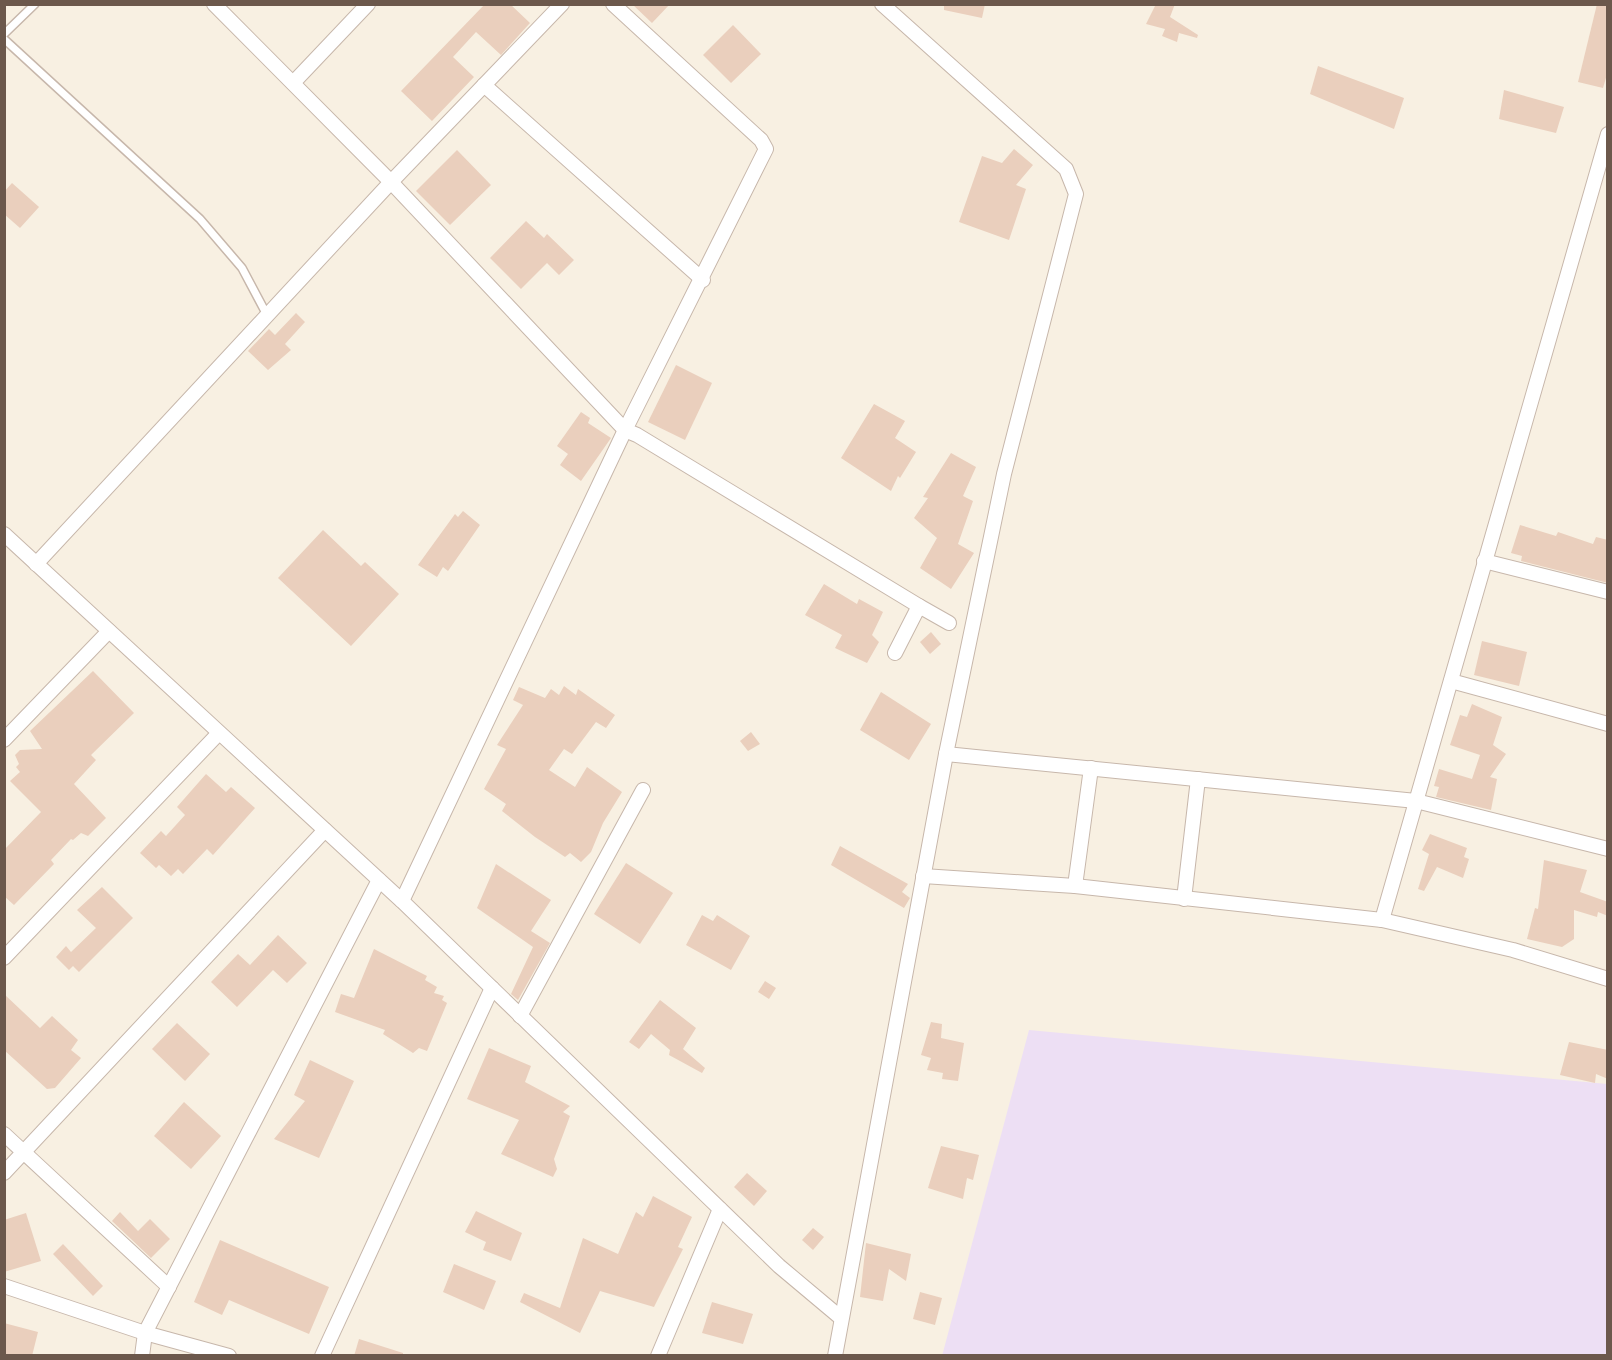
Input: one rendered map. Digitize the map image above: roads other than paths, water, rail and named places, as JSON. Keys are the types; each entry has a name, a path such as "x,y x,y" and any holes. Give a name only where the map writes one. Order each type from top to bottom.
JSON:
{"street":[{"path":"214,4 391,182 625,430 638,435 949,623"},
{"path":"293,83 368,4"},
{"path":"36,564 391,182 562,4"},
{"path":"402,902 625,430 703,280 766,149 761,140 614,4"},
{"path":"835,1356 946,754 1004,474 1076,194 1066,169 882,4"},
{"path":"484,85 703,280"},
{"path":"1382,920 1608,134"},
{"path":"4,534 379,880 779,1266 841,1318"},
{"path":"1484,561 1608,592"},
{"path":"895,653 919,606"},
{"path":"4,740 109,631"},
{"path":"1450,681 1608,724"},
{"path":"4,958 219,733"},
{"path":"946,754 1416,801 1608,849"},
{"path":"1076,886 1091,768"},
{"path":"1184,898 1198,779"},
{"path":"519,1016 642,790"},
{"path":"4,1173 325,830"},
{"path":"923,876 1076,886 1382,920 1513,950 1608,979"},
{"path":"142,1356 145,1333 379,880"},
{"path":"322,1356 492,988"},
{"path":"4,1134 169,1287"},
{"path":"658,1356 720,1209"},
{"path":"4,1286 145,1333 229,1356"}],"lane":[{"path":"4,34 35,4"},
{"path":"4,39 200,219 242,268 267,315"}]}
